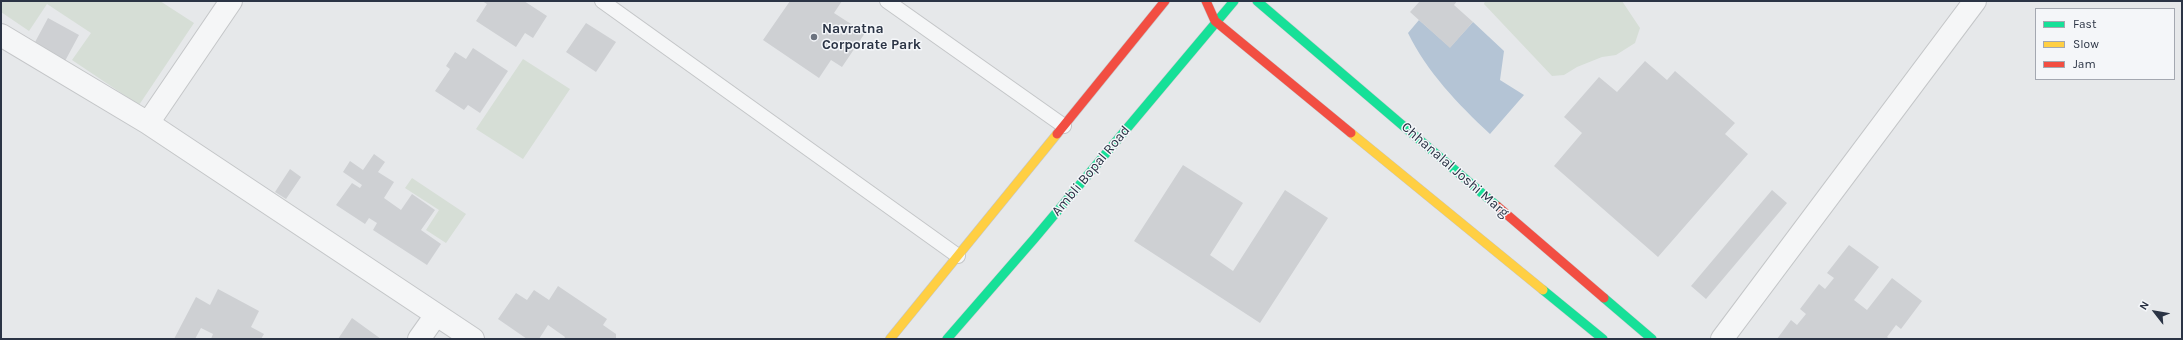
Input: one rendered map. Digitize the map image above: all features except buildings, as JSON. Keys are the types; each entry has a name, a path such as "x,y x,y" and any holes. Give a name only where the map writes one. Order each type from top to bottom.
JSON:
{"street":[{"path":"148,123 231,1"},
{"path":"890,339 1165,1"},
{"path":"1206,1 1216,21 1603,339"},
{"name":"Ambli Bopal Road","path":"947,339 1034,239 1234,1"},
{"name":"Chhanalal Joshi Marg","path":"1257,1 1652,339"},
{"path":"1722,339 1975,1"},
{"path":"1,35 148,123 472,339"},
{"path":"419,339 436,315"}],"lane":[{"path":"602,1 958,256"},
{"path":"887,1 1064,126"}],"shaded area":[{"path":"1,1 160,1 194,23 139,105 72,60 91,33 47,4 29,31 1,12"},
{"path":"1485,1 1622,1 1640,28 1635,43 1616,55 1602,57 1577,67 1564,75 1552,76 1484,4"},
{"path":"523,59 570,89 523,159 476,129"},
{"path":"412,178 466,214 446,243 426,230 439,210 405,188"}],"water":[{"path":"1419,20 1450,47 1473,22 1504,51 1500,80 1524,95 1490,134 1444,87 1424,61 1408,33"}],"traffic: fast":[{"path":"947,339 1034,239 1234,1"},
{"path":"1257,1 1497,206"},
{"path":"1543,290 1603,339"},
{"path":"1604,298 1652,339"}],"traffic: slow":[{"path":"1351,133 1543,290"},
{"path":"890,339 1057,134"}],"traffic: jam":[{"path":"1057,134 1165,1"},
{"path":"1206,1 1215,21 1351,133"},
{"path":"1497,206 1604,298"}],"place":[{"name":"Navratna Corporate Park","path":"814,37"}]}
